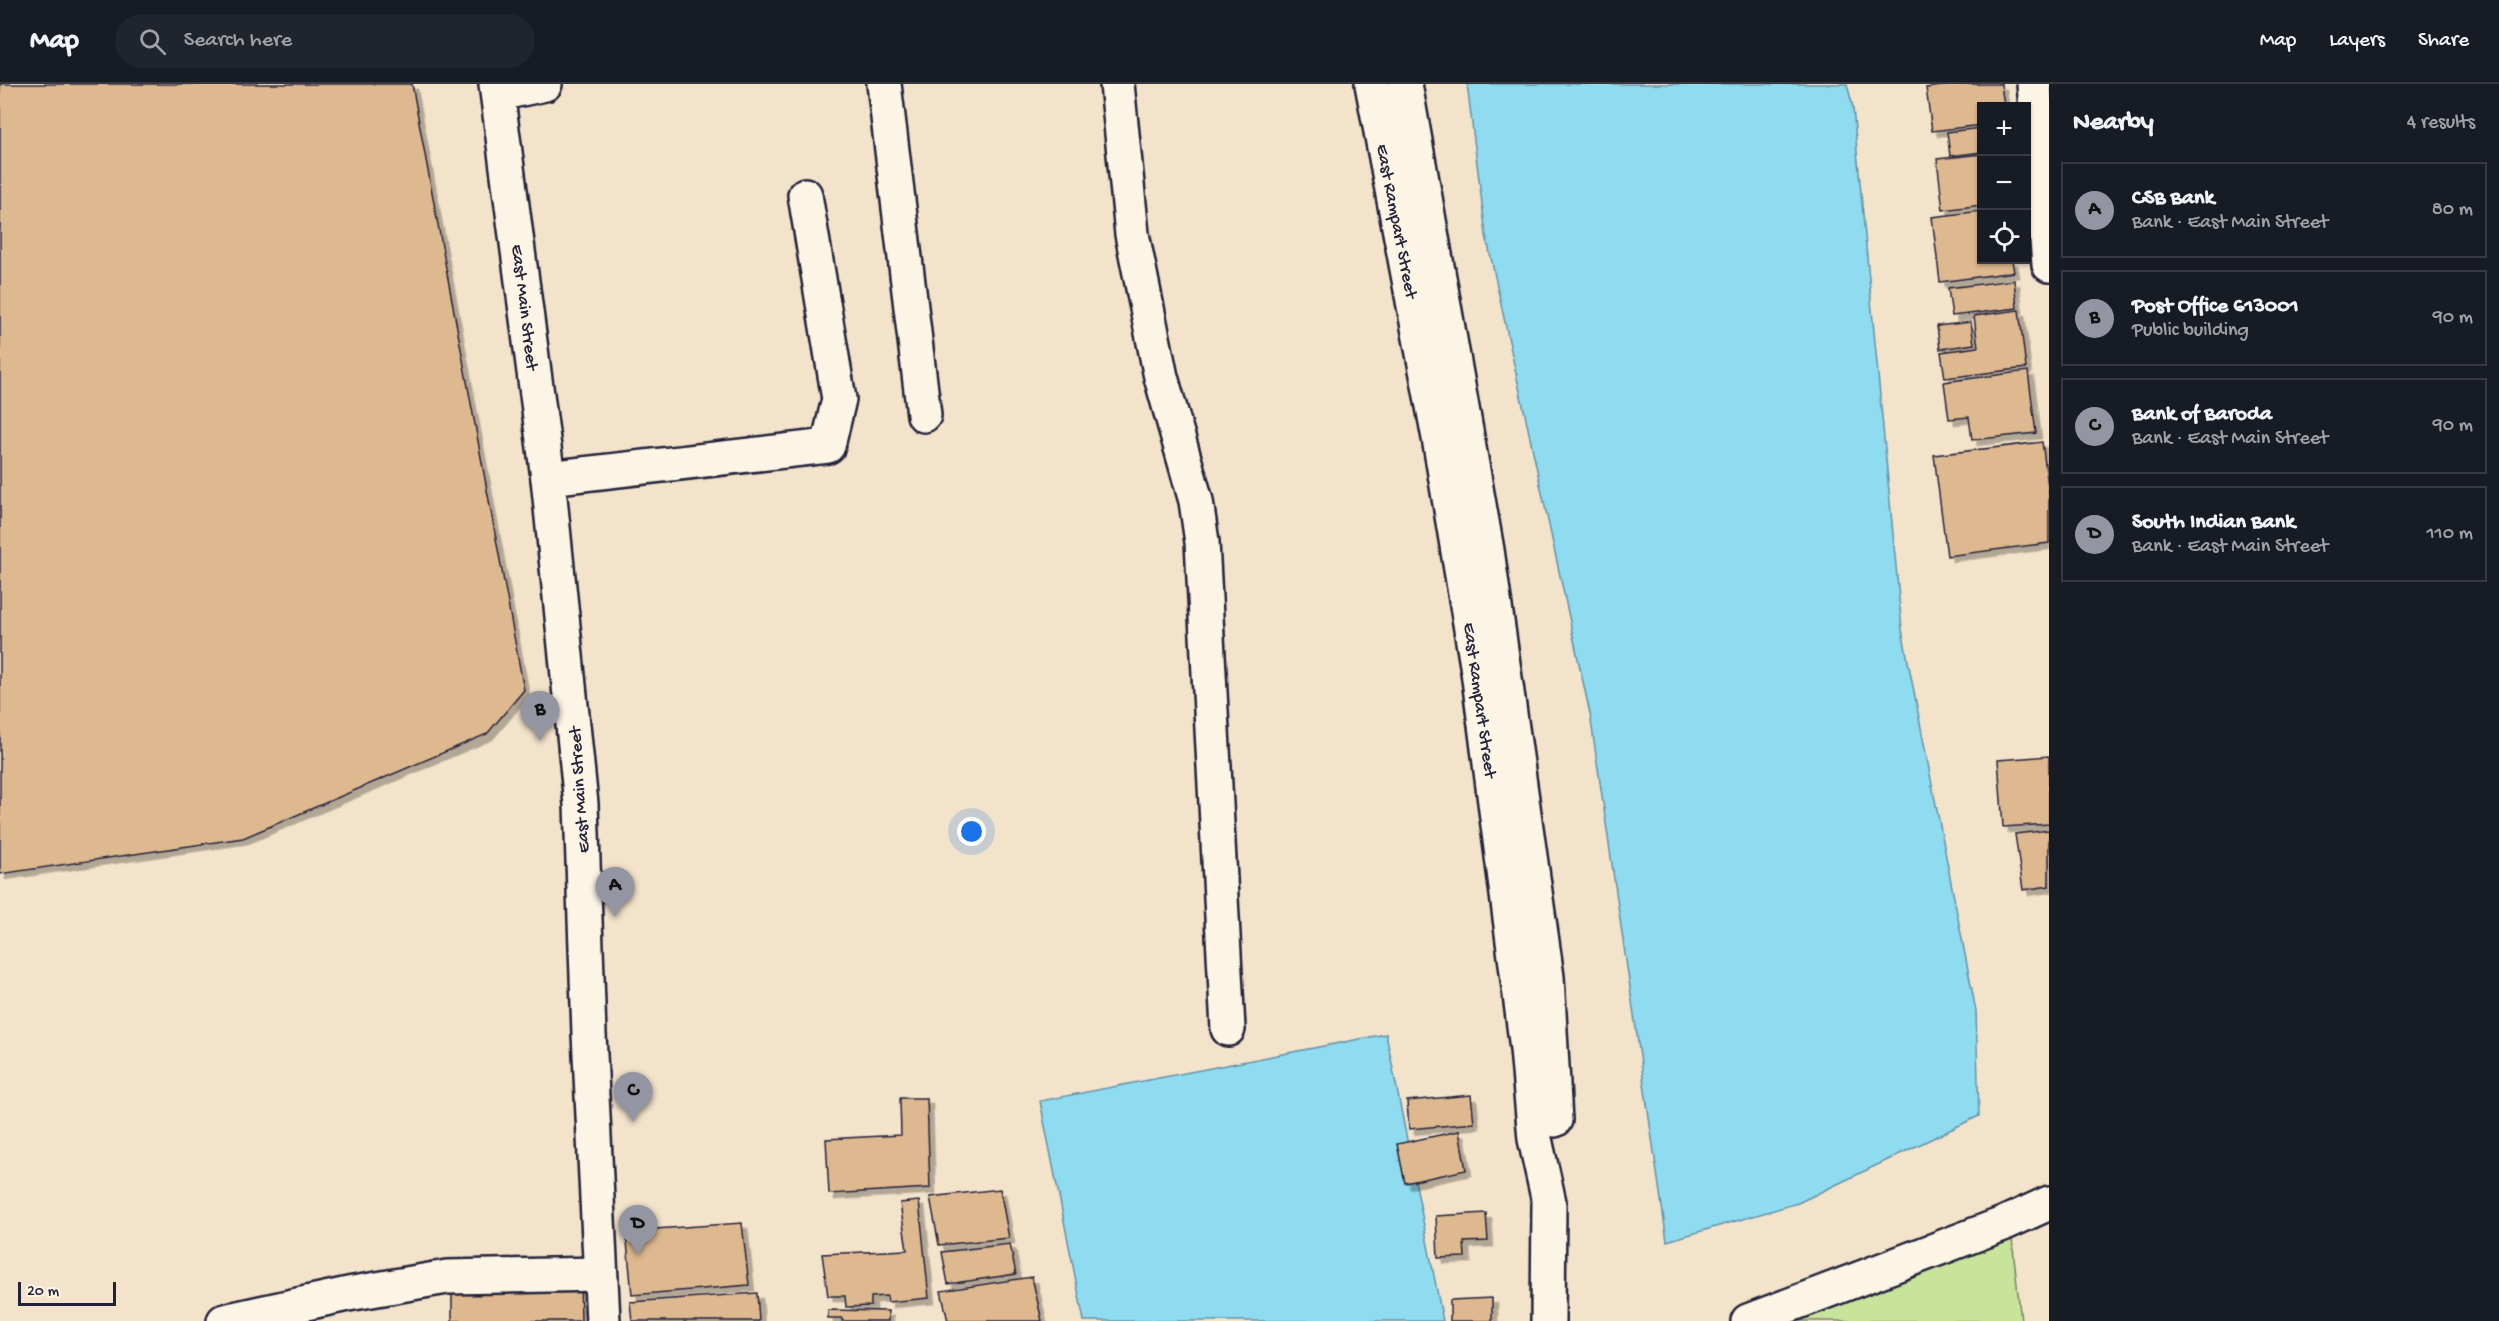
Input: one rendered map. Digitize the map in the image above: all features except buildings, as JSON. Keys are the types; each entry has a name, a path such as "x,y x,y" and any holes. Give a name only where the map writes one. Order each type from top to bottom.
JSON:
{"street":[{"path":"497,89 545,84"},
{"path":"884,84 924,415"},
{"path":"1117,84 1128,213 1136,257 1161,377 1196,501 1202,542 1228,1029"},
{"name":"East Rampart Street","path":"1372,84 1439,438 1478,671 1515,950 1535,1138 1549,1202 1548,1321"},
{"path":"1405,84 1487,550 1547,977 1556,1148 1549,1202"},
{"path":"2034,84 2049,265"},
{"name":"East Main Street","path":"497,89 548,478 581,804 603,1321"},
{"path":"548,478 828,446 839,399 805,195"},
{"path":"1748,1321 2003,1224 2049,1203"},
{"path":"224,1321 348,1294 447,1277 600,1274"}],"green space":[{"path":"2008,1202 2021,1321 1750,1321"}],"water":[{"path":"1467,84 1847,84 1853,108 1902,630 1976,1011 1979,1116 1798,1203 1667,1241 1590,714 1486,235"},
{"path":"1386,1034 1443,1321 1084,1321 1040,1101"}],"place":[{"name":"Post Office 613001","path":"540,741"},
{"name":"CSB Bank","path":"615,917"},
{"name":"Bank of Baroda","path":"633,1122"},
{"name":"South Indian Bank","path":"638,1255"}]}
